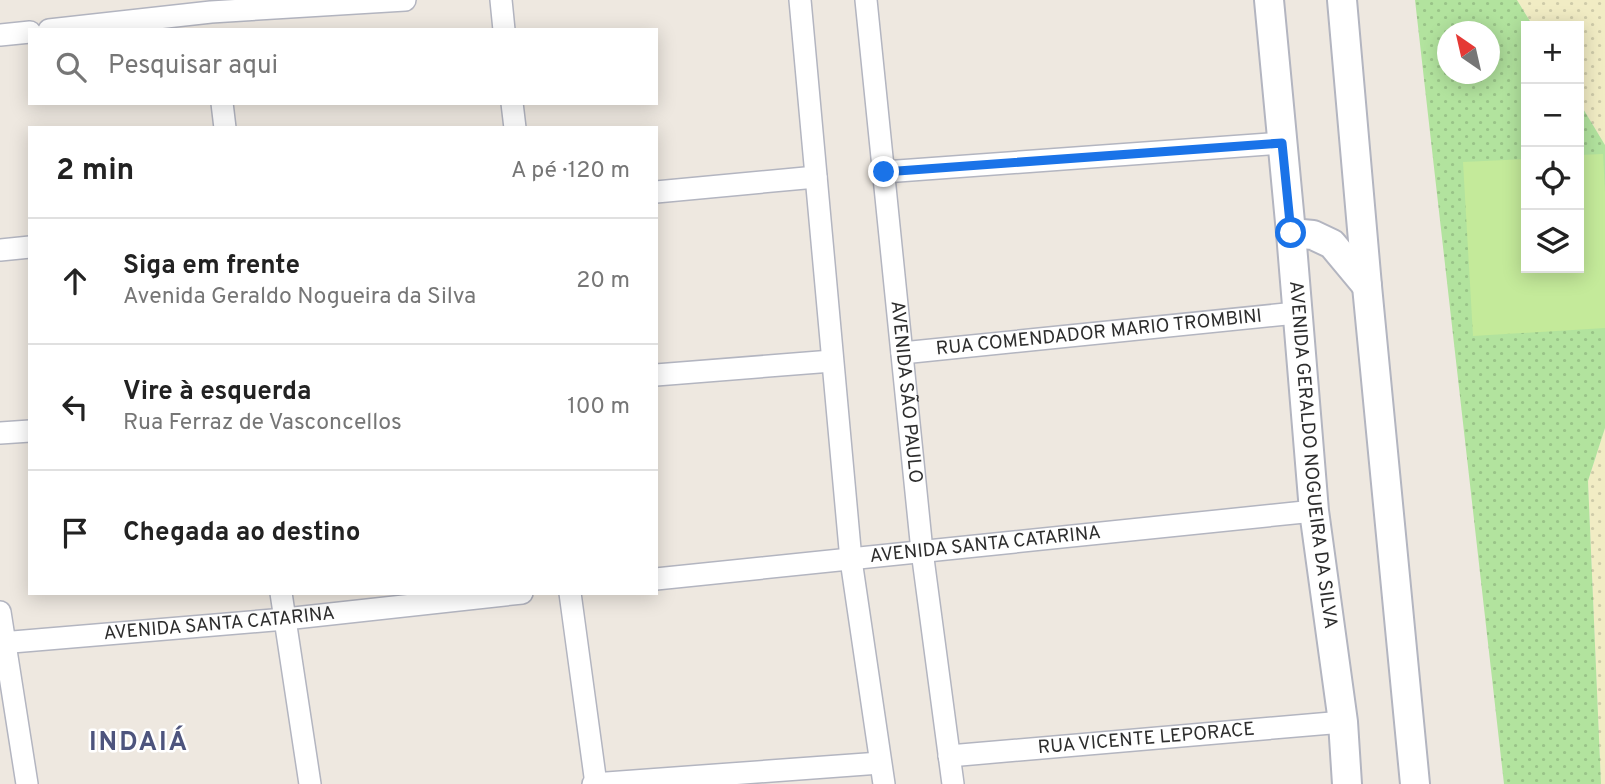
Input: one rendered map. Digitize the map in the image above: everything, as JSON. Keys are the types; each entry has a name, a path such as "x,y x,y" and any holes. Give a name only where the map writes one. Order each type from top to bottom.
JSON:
{"main road":[{"name":"AVENIDA GERALDO NOGUEIRA DA SILVA","path":"1269,0 1314,511 1343,722 1348,784"},
{"path":"1342,0 1415,784"},
{"path":"1291,233 1313,235 1332,244 1367,286"}],"street":[{"path":"69,28 405,0"},
{"path":"501,0 504,28"},
{"path":"570,595 595,784 882,774 850,560 800,0"},
{"name":"AVENIDA SÃO PAULO","path":"866,0 922,551 953,784"},
{"path":"0,35 28,32"},
{"path":"222,105 225,126"},
{"path":"512,105 515,126"},
{"path":"884,172 1282,143"},
{"path":"658,192 816,177"},
{"path":"0,250 28,247"},
{"name":"RUA COMENDADOR MARIO TROMBINI","path":"902,353 1296,313"},
{"path":"658,374 832,361"},
{"path":"0,433 28,431"},
{"name":"AVENIDA SANTA CATARINA","path":"658,579 1314,511"},
{"path":"281,595 310,784"},
{"name":"AVENIDA SANTA CATARINA","path":"2,642 285,619 505,595"},
{"path":"0,612 2,642 27,784"},
{"name":"RUA VICENTE LEPORACE","path":"949,756 1343,722"}],"sand":[{"path":"1517,0 1605,0 1605,145 1584,110 1584,21 1530,21"},
{"path":"1605,428 1605,784 1601,784 1588,481"}],"green space":[{"path":"1415,0 1517,0 1530,21 1521,21 1521,273 1584,273 1584,110 1605,145 1605,428 1588,481 1601,784 1504,784"},
{"path":"1603,154 1605,328 1473,336 1463,162 1521,159 1521,273 1584,273 1584,155"}],"district":[{"name":"INDAIÁ","path":"139,743"}],"route":[{"path":"884,172 1282,143 1291,233"}]}
